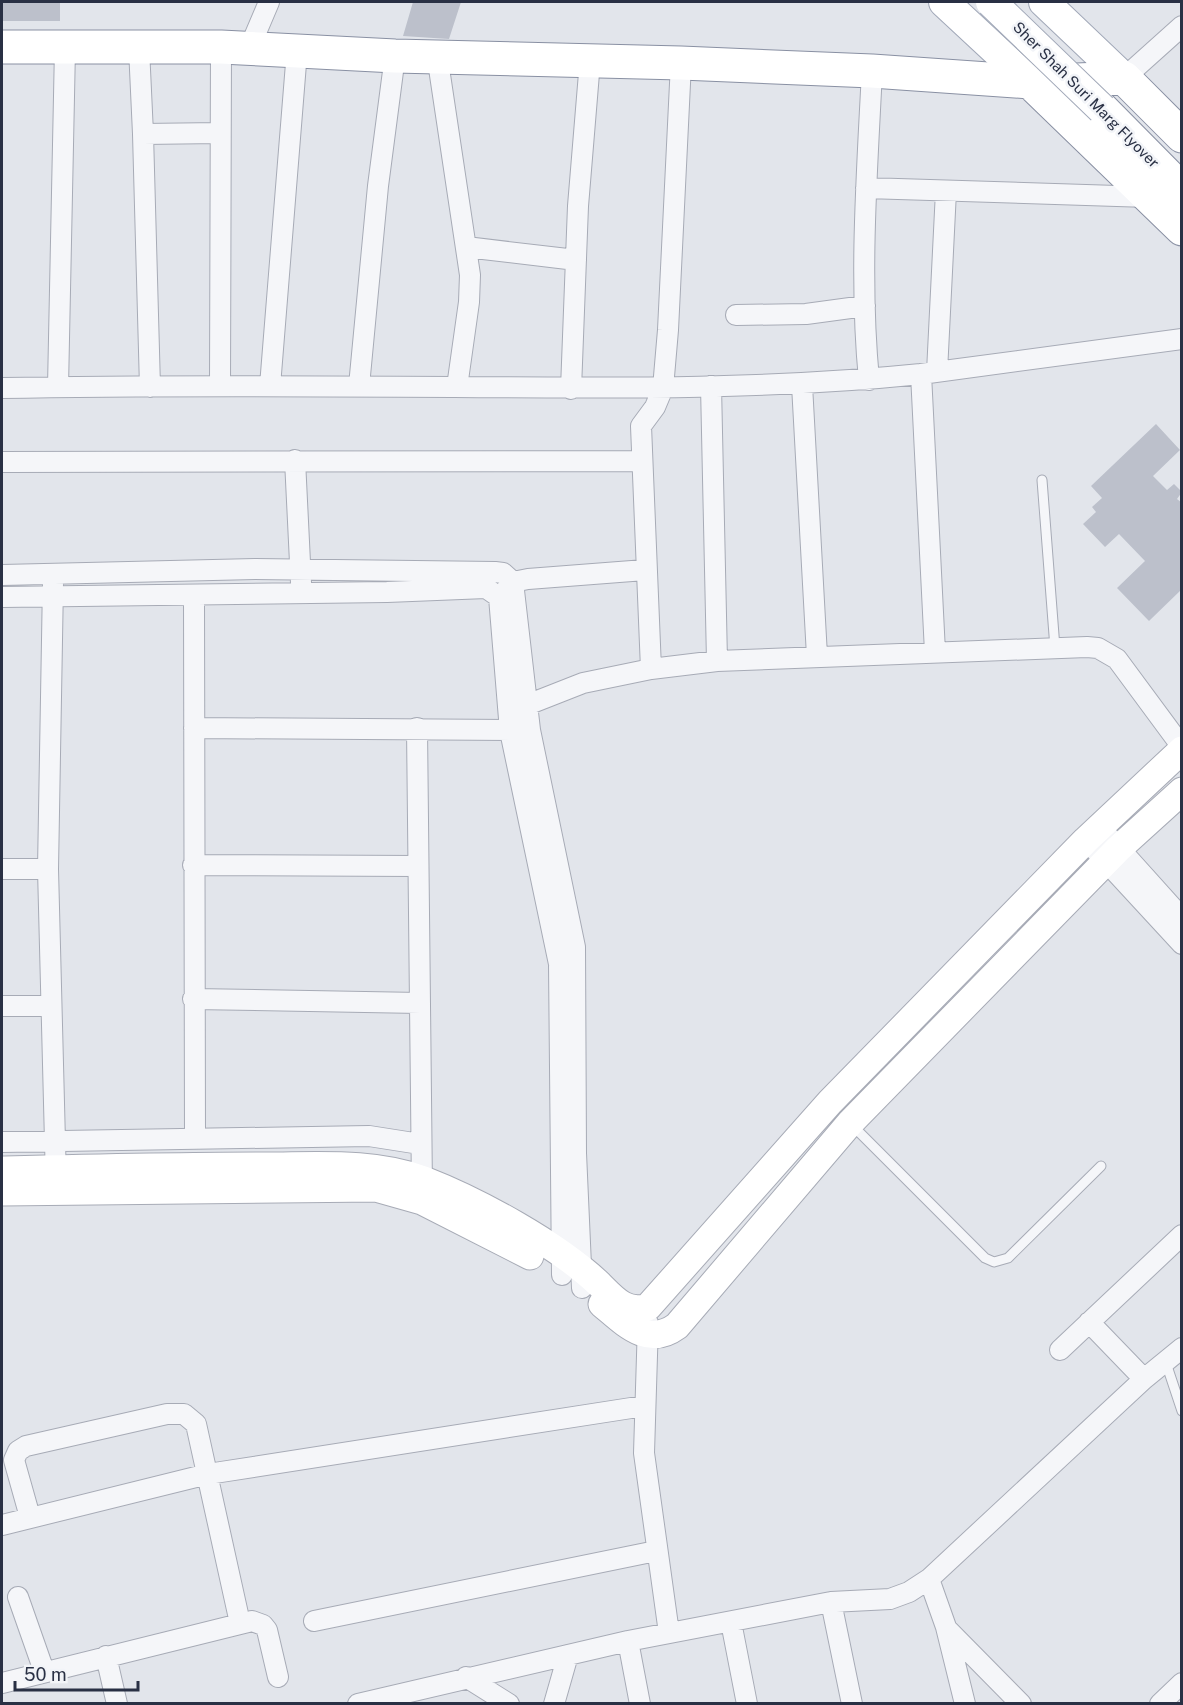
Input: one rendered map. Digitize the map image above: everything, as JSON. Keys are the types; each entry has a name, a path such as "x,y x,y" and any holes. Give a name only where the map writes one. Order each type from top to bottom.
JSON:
{"highway":[{"path":"2,46 235,48 395,56 437,55 681,63 872,71 1030,82 1113,94 1182,136"},
{"path":"1030,82 1182,229"},
{"name":"Sher Shah Suri Marg Flyover","path":"1113,94 1182,164"},
{"name":"Sher Shah Suri Marg Flyover","path":"1113,94 1182,190"}],"main road":[{"path":"944,2 1030,82"},
{"name":"Sher Shah Suri Marg Flyover","path":"990,2 1113,94"},
{"name":"Sher Shah Suri Marg Flyover","path":"1018,2 1113,94"},
{"path":"1044,2 1113,94"}],"street":[{"path":"220,385 219,133 235,48 269,2"},
{"path":"1113,94 1182,26"},
{"path":"58,387 65,48"},
{"path":"140,48 150,387"},
{"path":"270,386 297,51"},
{"path":"437,55 466,247 470,290 458,387"},
{"path":"359,386 378,186 395,56"},
{"path":"571,389 576,260 590,61"},
{"path":"651,669 645,570 641,426 655,407 663,388 681,63"},
{"path":"868,380 865,306 866,188 872,71"},
{"path":"143,134 219,133"},
{"path":"866,188 1148,196"},
{"path":"935,652 929,373 946,191"},
{"path":"466,247 576,260"},
{"path":"736,315 806,314 865,306"},
{"path":"2,388 220,385 571,389 802,385 929,373 1182,339"},
{"path":"802,385 817,656"},
{"path":"711,386 717,661"},
{"path":"295,460 302,591"},
{"path":"2,462 641,460"},
{"path":"2,575 301,569 495,572 503,573 513,582 530,730 575,947 576,1153 571,1271"},
{"path":"526,705 583,683 651,669 717,661 1098,648 1117,659 1182,749 1093,833 840,1113 683,1320 670,1330 648,1335 633,1329 571,1271 559,964 510,730 499,597 513,582 555,576 645,570"},
{"path":"53,574 48,869 53,1142 56,1180"},
{"path":"2,597 194,595 302,591 387,592 486,588 499,597"},
{"path":"194,595 195,1138"},
{"path":"194,728 530,730"},
{"path":"417,728 422,1190"},
{"path":"2,1192 56,1180 323,1166 374,1169 422,1190 495,1215 618,1303 638,1310 648,1307 696,1251 1182,791"},
{"path":"1093,833 1182,944"},
{"path":"1112,856 1182,918"},
{"path":"193,865 418,866"},
{"path":"2,869 48,869"},
{"path":"193,999 420,1003"},
{"path":"2,1006 51,1006"},
{"path":"2,1142 369,1136 420,1144"},
{"path":"2,1170 56,1180"},
{"path":"1060,1350 1182,1235"},
{"path":"648,1307 644,1453 669,1634"},
{"path":"1089,1322 1144,1379"},
{"path":"358,1704 628,1641 831,1602 890,1599 909,1592 929,1579 1144,1379 1182,1348"},
{"path":"2,1525 208,1474 644,1406"},
{"path":"30,1517 14,1460 18,1451 26,1446 167,1413 184,1414 196,1425 240,1623"},
{"path":"314,1621 656,1551"},
{"path":"929,1579 946,1627 965,1704"},
{"path":"18,1597 44,1671"},
{"path":"831,1602 852,1704"},
{"path":"2,1683 252,1621 263,1625 278,1677"},
{"path":"731,1622 747,1704"},
{"path":"946,1627 1021,1704"},
{"path":"628,1641 640,1704"},
{"path":"554,1704 568,1655"},
{"path":"106,1656 117,1704"},
{"path":"466,1677 510,1704"},
{"path":"1160,1704 1182,1683"}],"lane":[{"path":"1042,480 1054,648"},
{"path":"840,1113 985,1258 994,1262 1008,1258 1101,1166"},
{"path":"1166,1363 1182,1411"}],"building":[{"path":"2,2 60,2 60,21 2,21"},
{"path":"413,2 461,2 449,39 403,36"},
{"path":"1156,424 1180,450 1153,476 1167,490 1174,484 1182,492 1177,499 1182,503 1182,589 1149,621 1117,588 1145,561 1119,534 1105,547 1083,524 1096,512 1092,507 1102,498 1091,486"}]}
